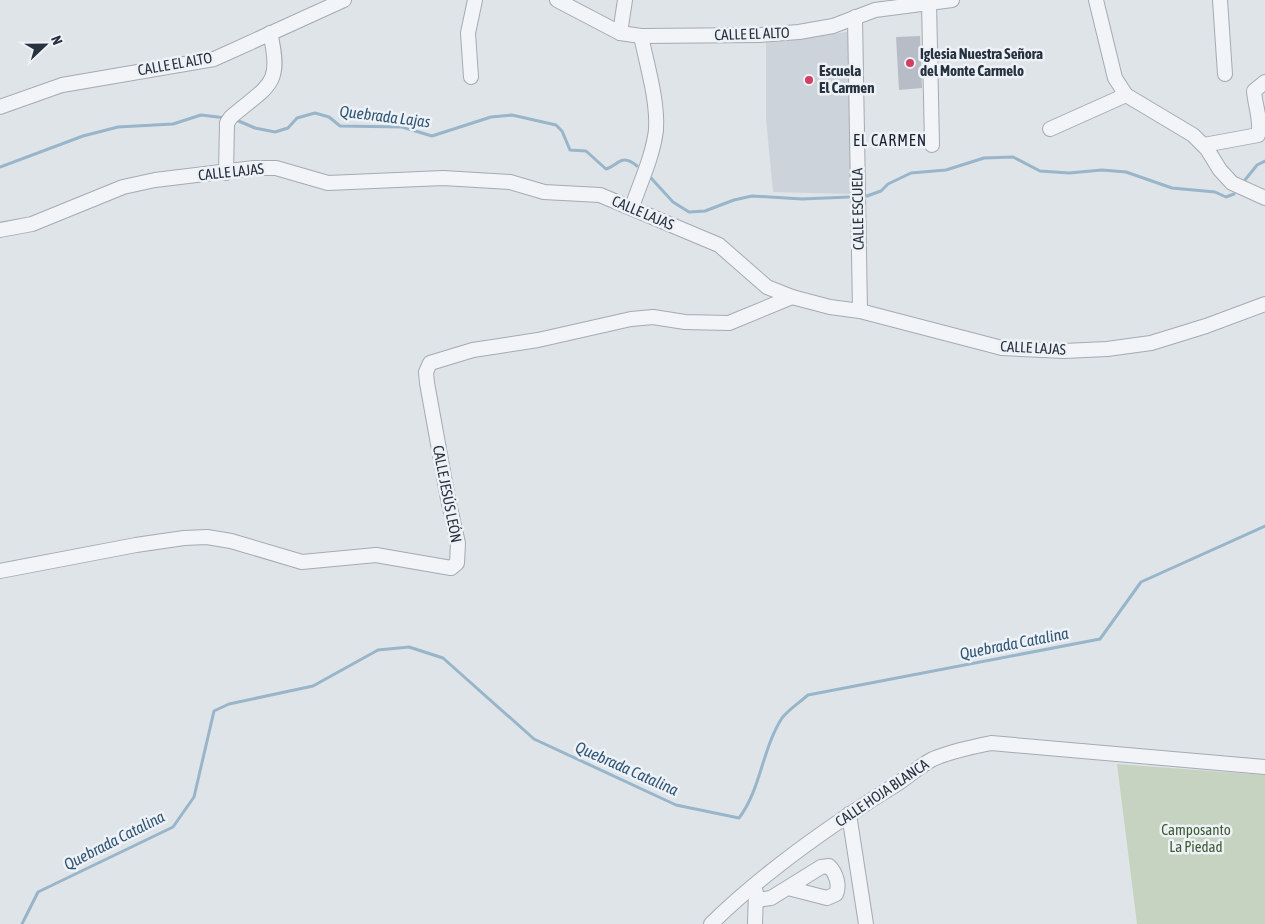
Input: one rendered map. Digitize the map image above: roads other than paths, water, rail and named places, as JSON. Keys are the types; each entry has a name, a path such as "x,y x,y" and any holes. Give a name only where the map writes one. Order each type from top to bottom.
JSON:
{"street":[{"name":"CALLE EL ALTO","path":"0,107 62,85 214,59 344,0"},
{"path":"470,78 468,34 474,0"},
{"name":"CALLE EL ALTO","path":"557,0 620,33 641,36 752,35 800,32 833,26 875,10 952,0"},
{"path":"620,33 625,0"},
{"path":"1096,0 1115,78 1126,95 1193,135 1204,145 1220,170 1232,183 1265,198"},
{"path":"1220,0 1226,74"},
{"path":"929,2 932,145"},
{"name":"CALLE ESCUELA","path":"855,17 860,311"},
{"path":"226,173 227,123 231,117 266,89 275,69 276,58 270,32"},
{"path":"632,207 651,153 656,130 651,82 641,36"},
{"path":"1204,145 1258,135 1260,128 1255,108 1254,92 1265,82"},
{"path":"1050,129 1126,95"},
{"name":"CALLE LAJAS","path":"0,230 32,224 123,187 154,180 226,173 254,168 276,168 328,183 443,178 510,182 544,192 600,195 719,245 767,287 792,297 830,307 860,311 1002,348 1064,351 1107,349 1151,343 1206,326 1265,304"},
{"name":"CALLE JESÚS LEÓN","path":"0,571 136,545 184,538 231,541 302,562 376,556 452,568 457,563 458,543 427,383 426,372 430,362 473,350 538,340 631,319 653,317 684,322 728,323 792,297"},
{"name":"CALLE HOJA BLANCA","path":"711,924 755,882 849,814 932,759 970,747 992,743 1265,767"},
{"path":"849,814 866,924"},
{"path":"755,882 755,924"},
{"path":"756,900 771,898 788,888"}],"waterway":[{"name":"Quebrada Lajas","path":"234,119 255,128 275,132 288,128 297,118 315,113 329,117 340,126 402,127 432,136 491,117 512,115 556,125 562,131 570,150 586,151 606,169 624,160 632,162 637,166"},
{"name":"Quebrada Lajas","path":"0,167 83,136 118,127 173,124 201,115 226,118"},
{"name":"Quebrada Lajas","path":"867,196 881,191 888,184 911,173 946,170 984,158 1013,157 1040,171 1069,173 1102,170 1126,172 1172,188 1215,192 1226,197 1234,194"},
{"name":"Quebrada Lajas","path":"1245,180 1257,165 1265,161"},
{"name":"Quebrada Lajas","path":"651,178 673,202 689,212 705,211 734,200 752,196 802,199 849,197"},
{"name":"Quebrada Catalina","path":"22,924 38,892 173,827 194,797 214,711 229,704 313,686 378,650 409,647 443,658 534,739 676,805 739,818 757,782 775,730 782,718 808,695 1100,639 1141,582 1265,526"}],"place":[{"name":"Iglesia Nuestra Señora del Monte Carmelo","path":"910,63"},
{"name":"Escuela El Carmen","path":"809,80"}],"district":[{"name":"EL CARMEN","path":"890,140"}],"park label":[{"name":"Camposanto La Piedad","path":"1196,838"}]}
